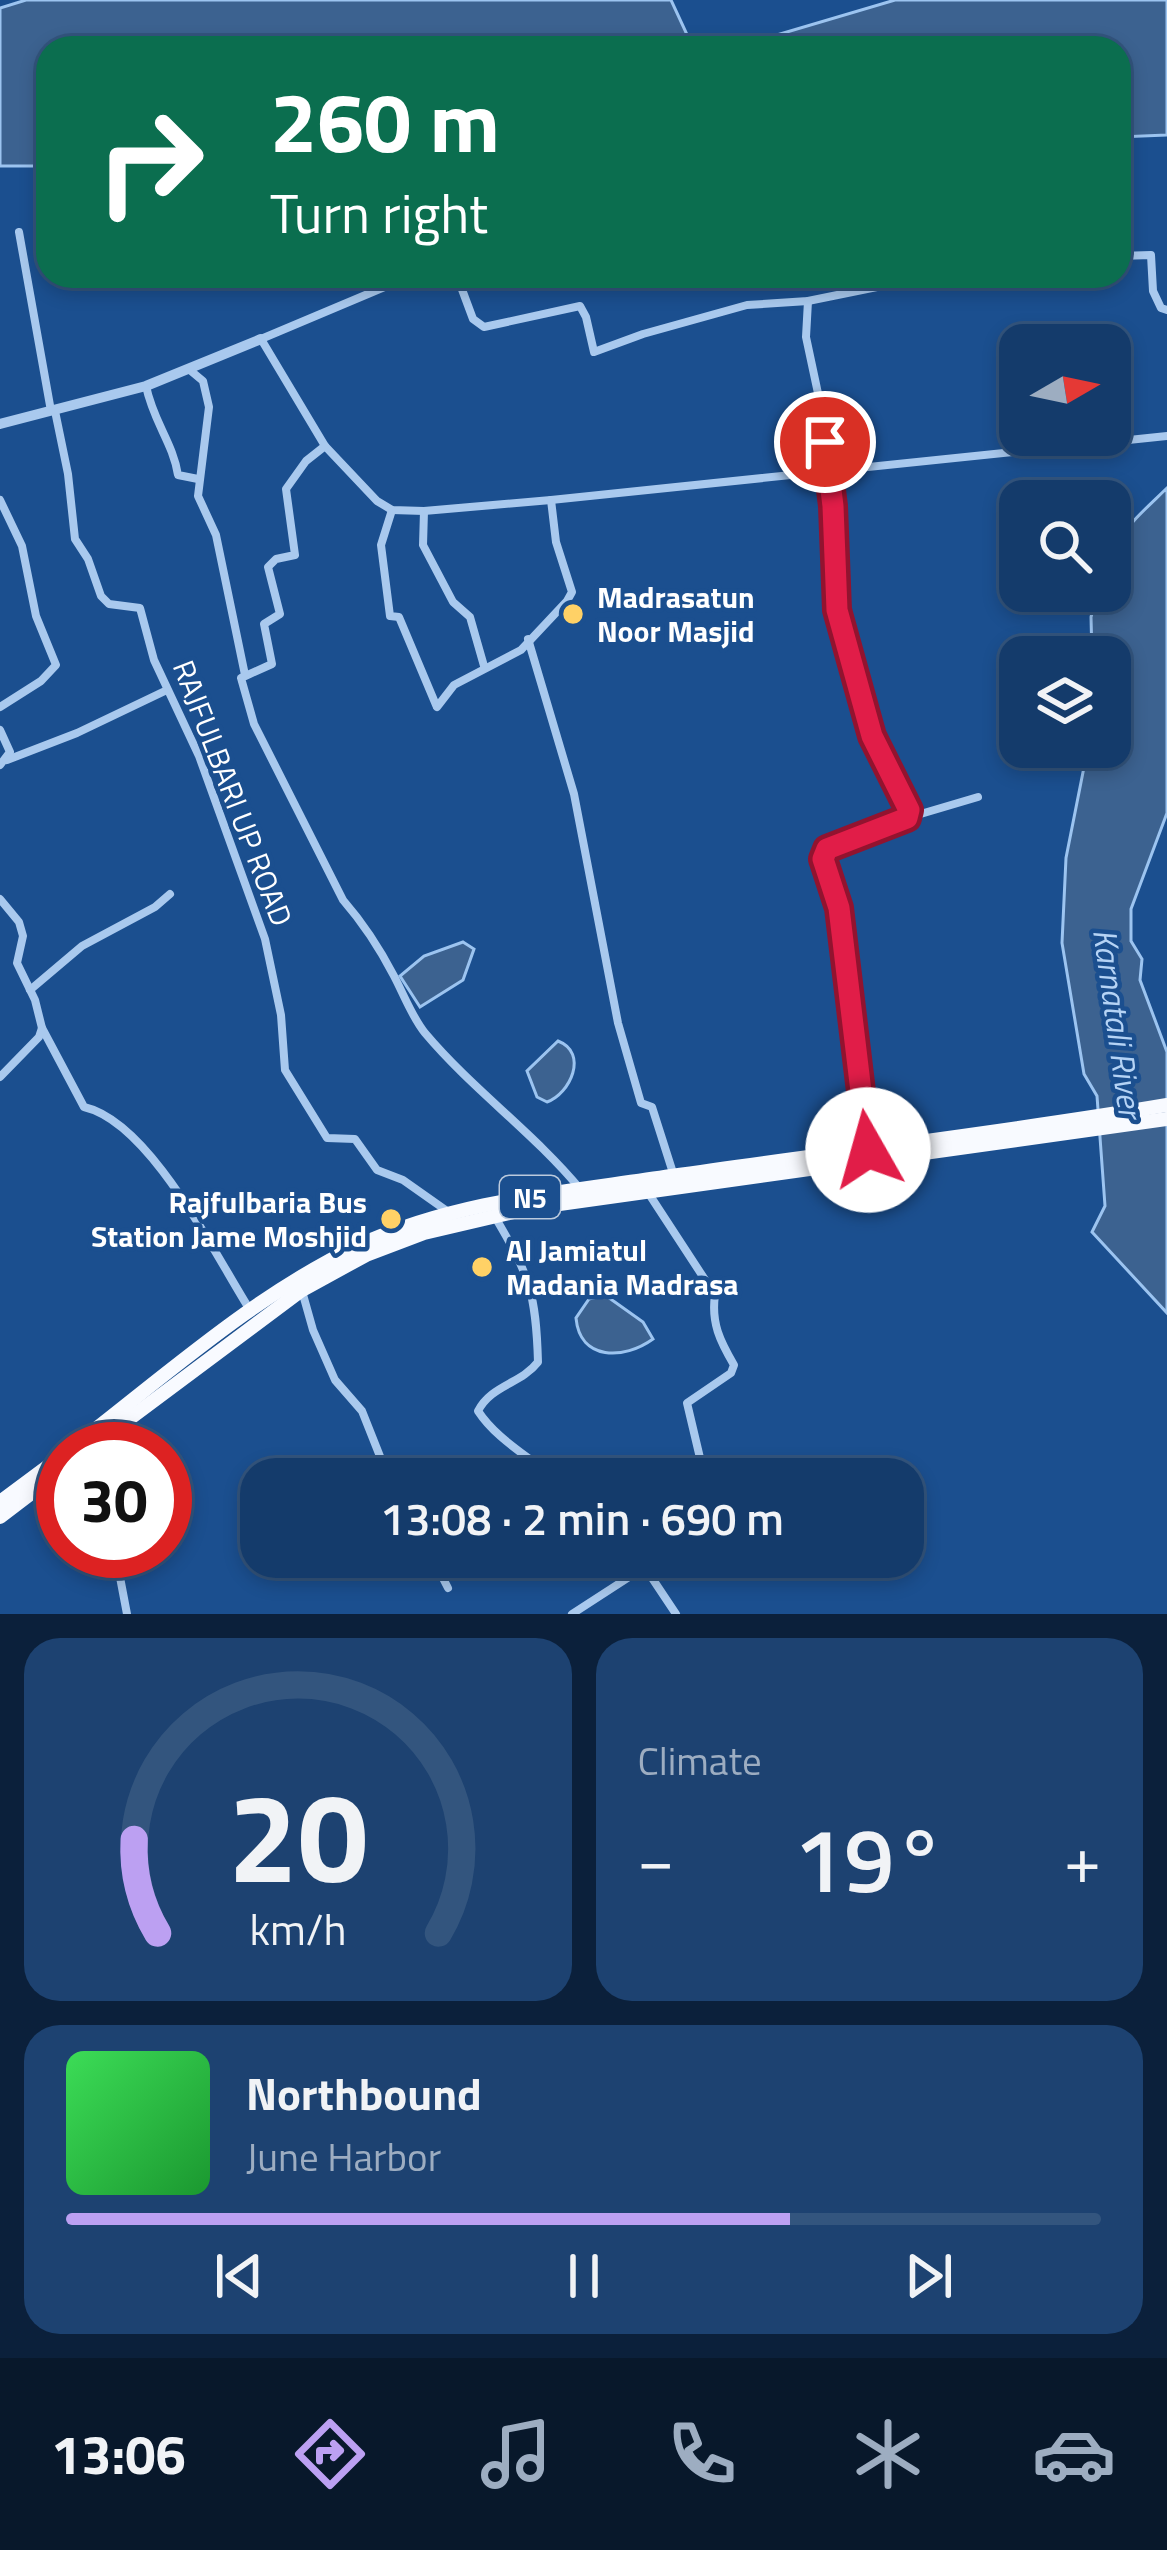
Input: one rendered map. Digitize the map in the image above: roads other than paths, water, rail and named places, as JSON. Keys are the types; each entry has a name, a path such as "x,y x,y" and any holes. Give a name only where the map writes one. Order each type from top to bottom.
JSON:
{"highway":[{"name":"N5","path":"125,1422 302,1290 366,1255 424,1233 531,1208 1059,1130 1167,1105"},
{"name":"N5","path":"106,1422 288,1284 360,1245 412,1224 497,1202 674,1176 1167,1119"},
{"path":"0,1502 36,1475"},
{"path":"0,1517 36,1490"}],"street":[{"path":"19,232 53,412"},
{"path":"1131,256 1151,256 1153,291 1161,308 1167,310"},
{"path":"0,424 191,370 382,288"},
{"path":"461,288 473,319 484,328 580,306 594,352 747,305 808,301 872,288"},
{"path":"808,301 806,337 828,470 837,610 872,736 909,810 907,818"},
{"path":"261,339 325,446 377,502 392,510 551,500 1167,436"},
{"path":"191,370 203,381 209,406 198,496 216,536 245,674 241,682 254,724 343,900 392,970 421,1029 521,1130 550,1150 581,1190"},
{"path":"146,386 151,411 175,456 178,475 198,479"},
{"name":"RAJFULBARI UP ROAD","path":"53,412 68,473 75,539 101,596 109,604 140,608 265,939 281,1015 285,1070 327,1138 355,1139 377,1170 403,1180 452,1214"},
{"path":"245,674 272,664 265,624 280,614 268,567 276,559 295,555 286,489 306,461 325,446"},
{"path":"0,500 22,545 36,616 56,665 0,706"},
{"path":"392,510 381,545 390,616 399,617 437,707 454,686 521,650 572,592 556,542 551,500"},
{"path":"424,511 423,545 453,602 470,617 484,666"},
{"path":"528,639 587,851 618,1023 641,1103 652,1107 674,1176"},
{"path":"3,763 167,689"},
{"path":"0,730 10,752 3,763"},
{"path":"868,1150 839,908 823,859 827,849 978,797"},
{"path":"30,990 82,946 170,894"},
{"path":"0,899 19,922 22,936 17,963 42,1028 84,1107 123,1124 173,1184 251,1312"},
{"path":"0,1077 42,1028"},
{"path":"648,1193 716,1295 713,1313 718,1339 734,1365 730,1373 687,1403 701,1458"},
{"path":"494,1216 523,1264 536,1303 538,1362 530,1372 494,1390 478,1412 496,1435 531,1458"},
{"path":"302,1290 335,1380 362,1411 381,1458"},
{"path":"120,1578 127,1614"},
{"path":"443,1578 448,1588"},
{"path":"572,1614 631,1578"},
{"path":"652,1578 676,1614"}],"water":[{"path":"26,0 671,0 688,36 36,36 36,166 0,166 0,8"},
{"path":"895,0 1167,0 1167,135 1131,136 1131,36 773,36"},
{"name":"Karnatali River","path":"1167,488 1167,813 1131,909 1131,941 1142,959 1140,980 1167,1052 1167,1313 1092,1232 1105,1206 1097,1096 1084,1074 1062,943 1066,858 1084,768 1131,768 1131,636 1091,636 1091,617 1092,612 1131,612 1131,526"},
{"path":"463,942 474,949 463,980 420,1007 400,976 424,956"},
{"path":"558,1041 573,1054 573,1073 563,1091 547,1102 537,1097 527,1071"},
{"path":"605,1295 643,1322 653,1339 617,1353 594,1349 586,1342 576,1318 589,1299"}],"place":[{"name":"Madrasatun Noor Masjid","path":"573,614"},
{"name":"Rajfulbaria Bus Station Jame Moshjid","path":"391,1219"},
{"name":"Al Jamiatul Madania Madrasa","path":"482,1267"}]}
